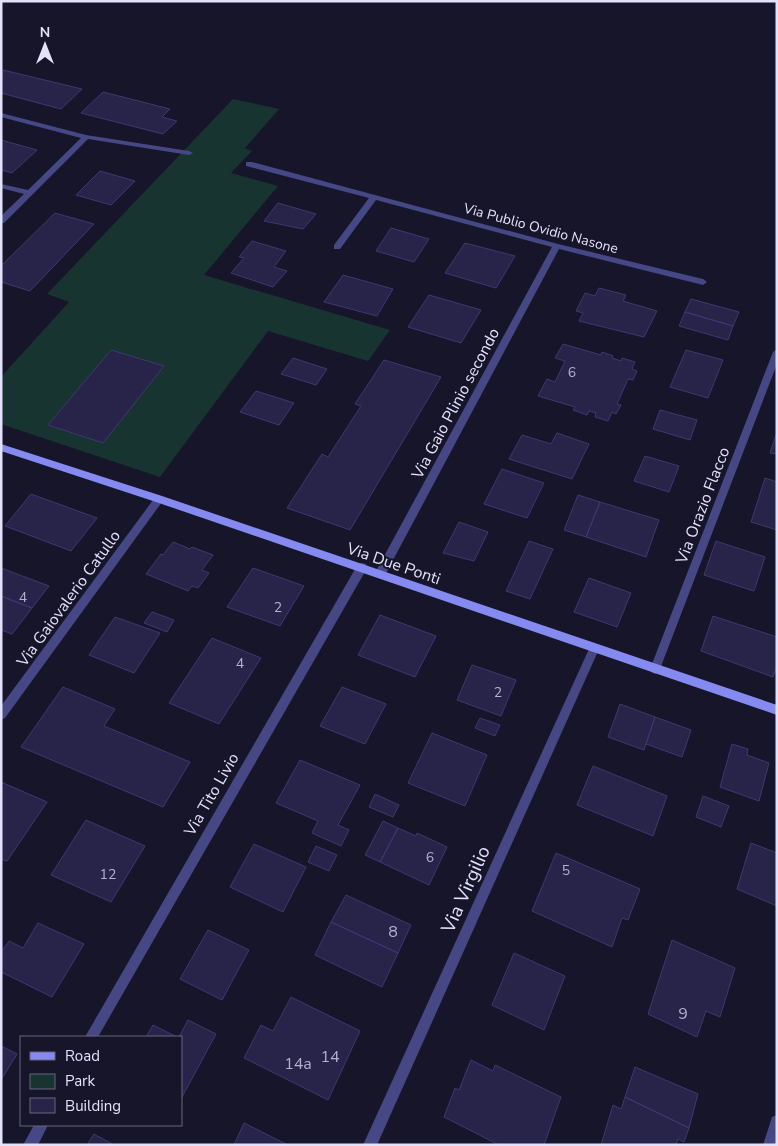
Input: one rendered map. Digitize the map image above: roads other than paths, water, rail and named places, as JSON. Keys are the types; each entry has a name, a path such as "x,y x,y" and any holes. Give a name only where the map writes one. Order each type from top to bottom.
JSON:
{"street":[{"path":"1,115 86,137 189,152"},
{"path":"1,221 86,137"},
{"name":"Via Publio Ovidio Nasone","path":"249,164 558,246 703,282"},
{"path":"1,186 29,193"},
{"path":"337,247 374,197"},
{"name":"Via Gaio Plinio secondo","path":"380,574 558,246"},
{"name":"Via Orazio Flacco","path":"655,669 777,352"},
{"name":"Via Due Ponti","path":"1,447 362,567 777,710"},
{"name":"Via Gaiovalerio Catullo","path":"1,715 159,499"},
{"name":"Via Tito Livio","path":"92,1036 362,567"},
{"name":"Via Virgilio","path":"370,1145 594,648"},
{"path":"770,1145 777,1122"},
{"path":"30,1145 40,1126"}]}
